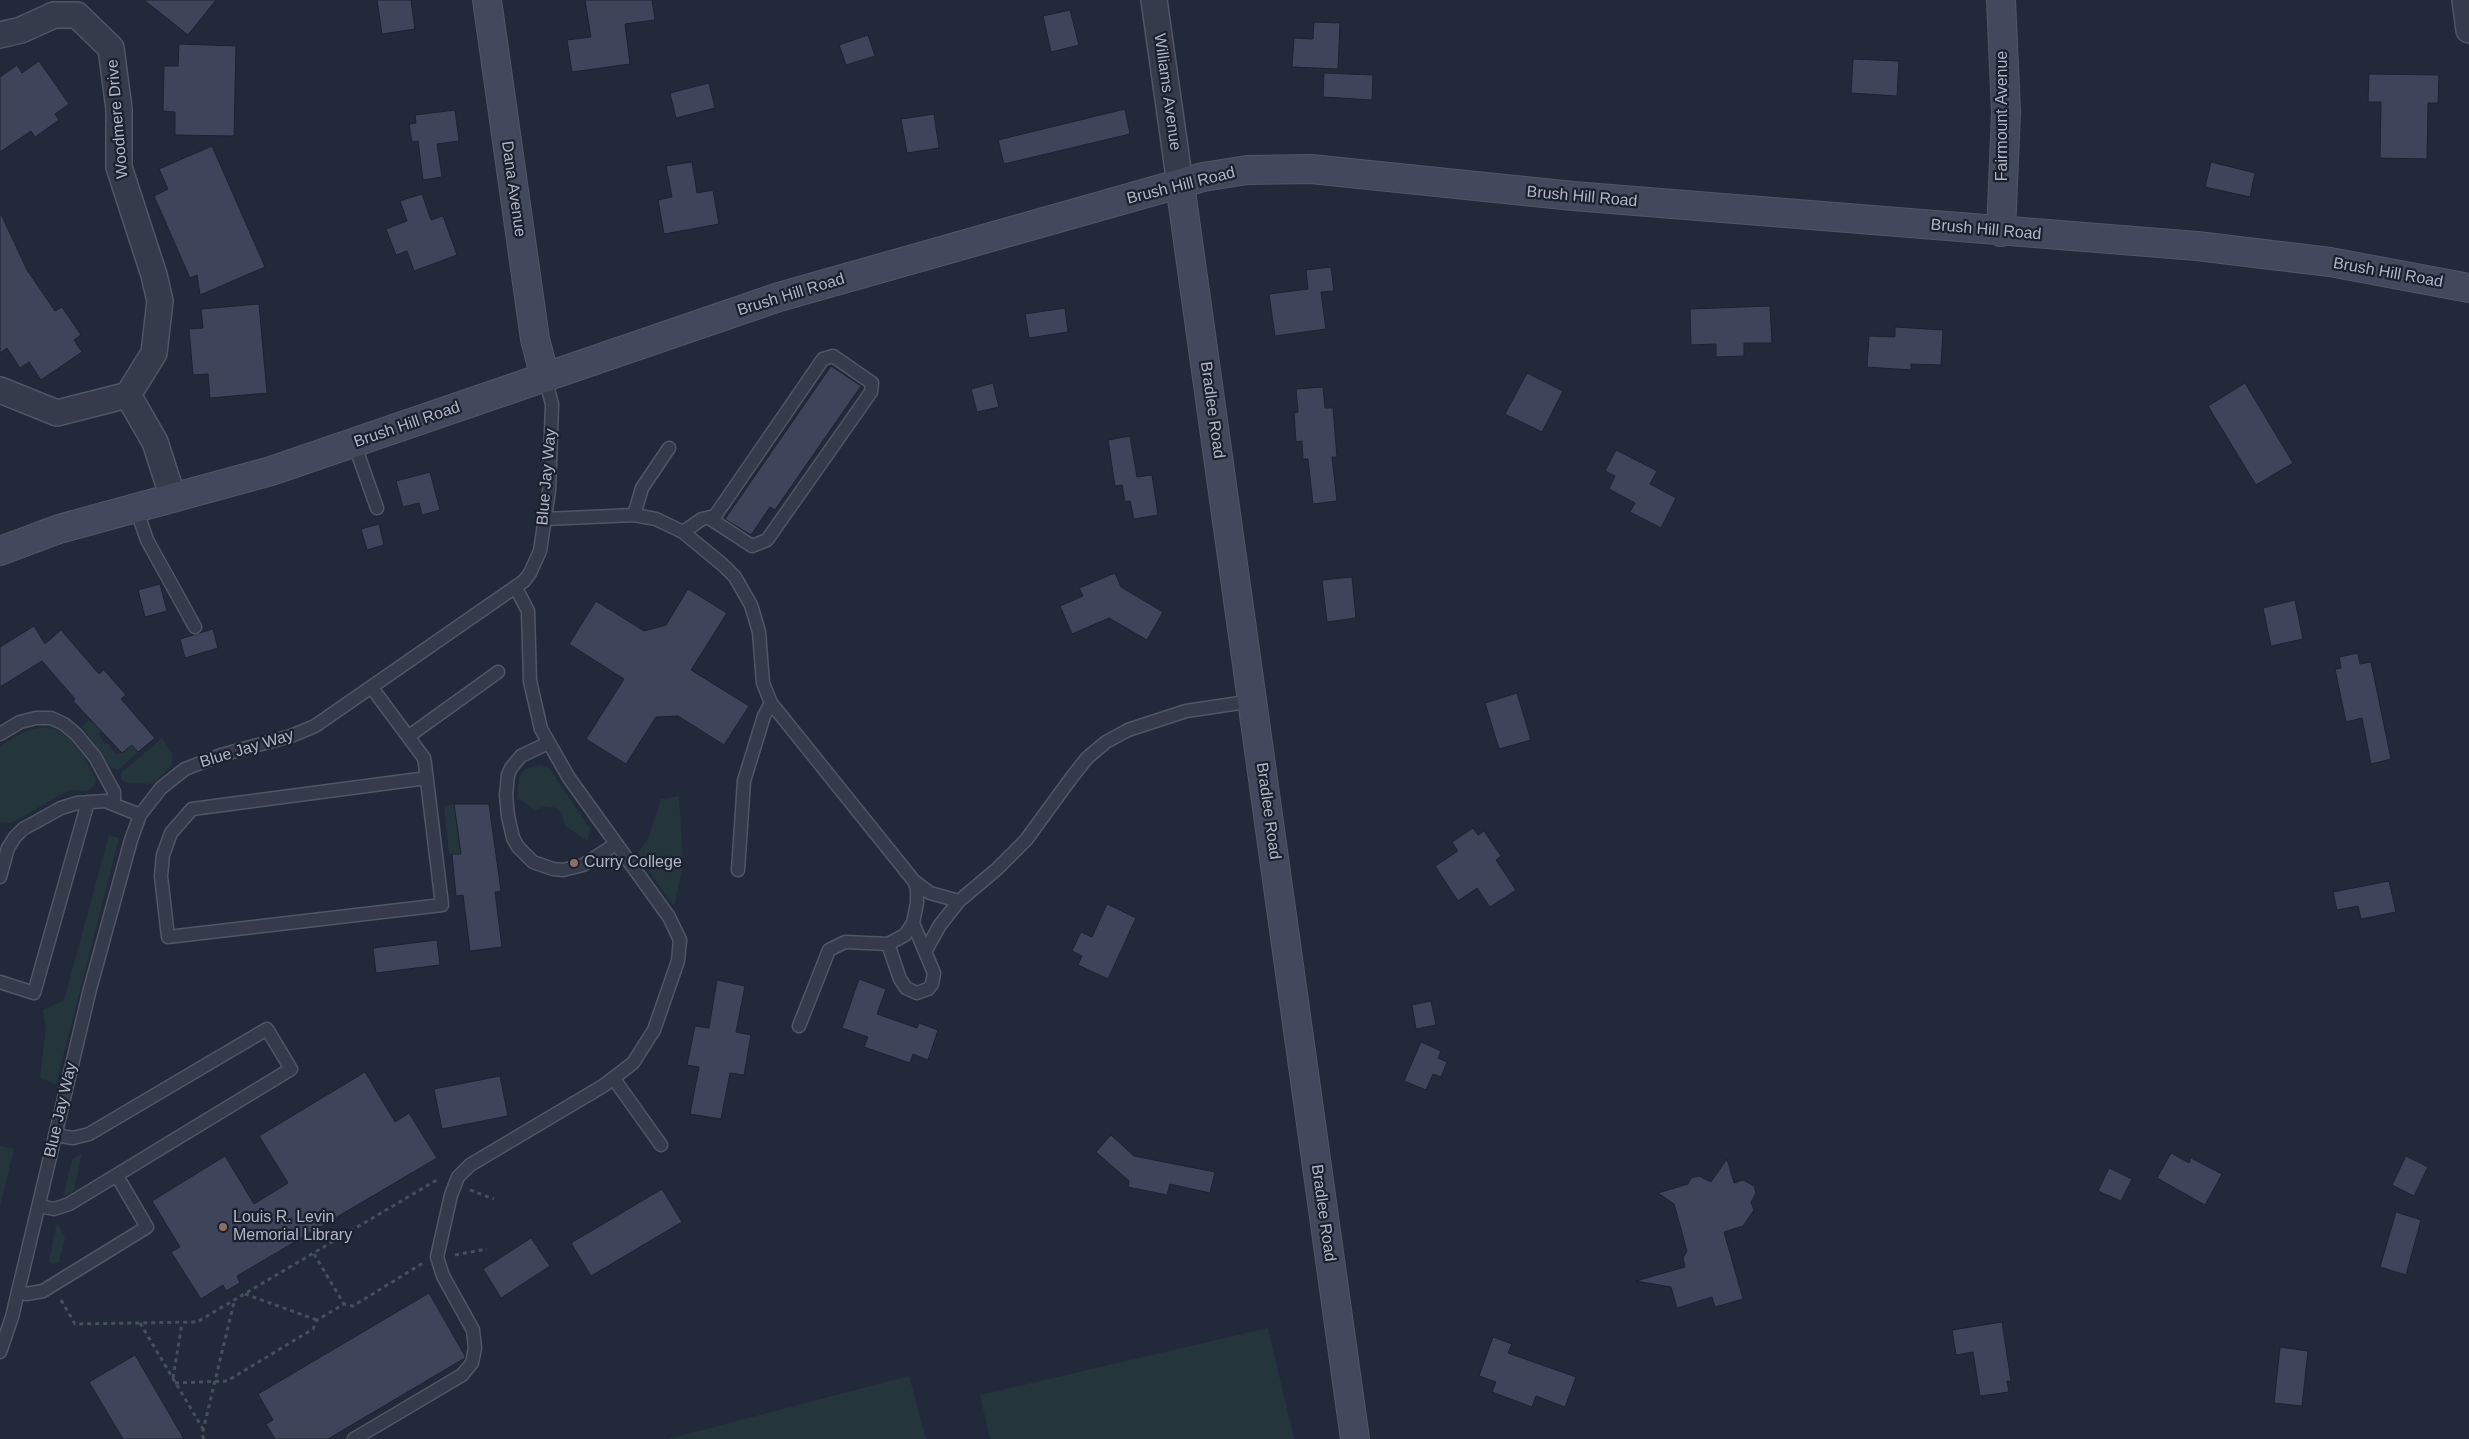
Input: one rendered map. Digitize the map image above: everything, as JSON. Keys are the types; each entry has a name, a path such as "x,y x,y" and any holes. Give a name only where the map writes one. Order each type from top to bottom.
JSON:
{"street":[{"name":"Dana Avenue","path":"486,0 535,339 545,378"},
{"name":"Williams Avenue","path":"1154,0 1180,184"},
{"name":"Fairmount Avenue","path":"2000,232 2006,112 2001,0"},
{"path":"2465,0 2469,30"},
{"name":"Woodmere Drive","path":"0,35 21,30 54,15 77,15 111,48 119,109 120,173 154,275 160,301 154,354 128,395"},
{"name":"Brush Hill Road","path":"0,551 59,529 271,471 779,297 1228,172 1268,169 1311,169 1573,196 2000,232 2197,246 2290,256 2356,266 2469,288"},
{"name":"Bradlee Road","path":"1180,184 1355,1439"},
{"path":"0,390 57,413 128,395 155,442 173,498"}],"lane":[{"path":"683,532 702,519 716,516 823,359 833,356 872,383 871,392 767,540 752,546 708,518"},
{"name":"Blue Jay Way","path":"0,1352 3,1334 18,1291 92,980 131,840 140,815 161,788 185,769 221,755 302,732 314,726 516,588 530,573 536,562 545,519 550,476 552,404 545,378"},
{"path":"354,443 377,508"},
{"path":"634,515 642,488 669,448"},
{"path":"136,508 147,540 194,627"},
{"path":"545,519 634,515 656,518 683,532 724,565 745,592 756,619 763,683 770,703 914,881 938,896 959,901"},
{"path":"354,1439 462,1375 472,1363 475,1348 473,1330 443,1276 437,1258 454,1185 463,1170 614,1079 633,1063 649,1042 675,972 680,940 669,917 569,778 548,743 536,714 530,681 528,611 516,588"},
{"path":"409,736 498,672"},
{"path":"372,688 424,758 427,778 442,905 168,938 160,876 163,855 171,833 192,809 427,778"},
{"path":"926,952 940,925 959,901 1026,840 1082,765 1106,742 1128,730 1186,711 1253,701"},
{"path":"738,870 744,780 757,746 764,716 770,703"},
{"path":"0,734 12,726 36,718 50,718 64,724 76,734 95,757 114,792 114,803"},
{"path":"548,743 521,756 508,775 506,795 508,816 513,838 518,847 533,862 553,869 563,870 583,865 616,844"},
{"path":"0,876 11,842 23,829 61,808 88,802 114,803 140,815"},
{"path":"0,982 34,993 88,802"},
{"path":"0,833 11,842"},
{"path":"800,1026 829,950 845,942 888,944 905,935 913,923 918,896 914,881"},
{"path":"888,944 902,984 911,992 923,992 932,984 934,979 932,967 913,923"},
{"path":"39,1206 62,1207 117,1176 291,1069 267,1029 89,1134 73,1138 54,1135"},
{"path":"614,1079 661,1145"},
{"path":"18,1291 35,1293 52,1285 147,1227 117,1176"}],"path":[{"path":"52,1285 75,1324 197,1322 436,1181 454,1185 494,1199"},
{"path":"175,1383 227,1381 313,1329 317,1320 344,1304 353,1306 424,1262 487,1250"},
{"path":"314,1254 344,1304"},
{"path":"245,1294 317,1320"},
{"path":"204,1439 204,1430 234,1301"},
{"path":"140,1323 204,1430"},
{"path":"173,1378 182,1323"}],"shaded area":[{"path":"89,720 92,723 94,721 103,731 98,733 105,744 108,744 116,754 122,753 132,745 138,752 118,770 111,768 82,727"},
{"path":"44,727 55,729 67,736 84,757 96,779 95,785 88,791 71,790 64,793 11,823 0,822 0,746 24,732"},
{"path":"162,738 172,753 172,765 152,784 130,783 121,780 121,773"},
{"path":"539,765 548,767 590,828 588,841 565,826 562,813 556,808 545,806 535,811 520,799 517,801 519,777 526,769"},
{"path":"679,796 683,866 674,906 637,854 648,839 661,799"},
{"path":"454,804 461,854 449,854 444,806"},
{"path":"109,835 119,838 56,1084 40,1078 46,1030 43,1010 64,1000"},
{"path":"0,1146 14,1149 0,1206"},
{"path":"82,1153 74,1190 63,1197 72,1159"},
{"path":"57,1223 65,1237 59,1262 53,1264 49,1261"},
{"path":"1268,1328 1294,1439 990,1439 980,1395"},
{"path":"909,1376 926,1439 668,1439"}],"building":[{"path":"144,0 216,0 188,35"},
{"path":"377,0 411,0 415,29 382,34"},
{"path":"585,0 652,0 655,20 625,24 630,64 572,72 567,40 591,37"},
{"path":"1070,10 1079,45 1051,52 1043,16"},
{"path":"1314,22 1340,23 1338,69 1292,67 1294,38 1313,39"},
{"path":"868,35 875,56 846,65 839,45"},
{"path":"179,44 236,46 234,136 175,135 175,112 163,111 164,66 178,66"},
{"path":"1853,59 1899,61 1897,96 1851,93"},
{"path":"39,61 69,104 55,114 59,120 35,137 31,131 0,152 0,77 17,65 22,73"},
{"path":"1324,73 1373,75 1372,100 1323,97"},
{"path":"2369,74 2439,75 2438,103 2428,103 2427,159 2380,158 2381,102 2368,102"},
{"path":"709,83 715,108 676,118 670,93"},
{"path":"1125,109 1130,134 1004,164 998,140"},
{"path":"455,110 459,141 437,144 442,177 423,180 418,141 412,142 409,124 416,123 415,115"},
{"path":"934,114 939,148 907,153 901,119"},
{"path":"212,146 265,267 200,295 197,275 190,278 154,196 168,189 159,169"},
{"path":"692,162 697,193 713,190 719,224 664,234 658,200 672,197 666,166"},
{"path":"2211,162 2255,173 2250,197 2205,187"},
{"path":"422,194 431,220 443,216 457,255 414,271 407,251 396,255 386,229 407,221 400,201"},
{"path":"0,212 27,270 55,311 62,307 81,335 74,340 82,352 41,380 29,362 20,368 7,348 0,353"},
{"path":"1331,267 1334,291 1321,292 1326,329 1275,336 1269,294 1308,289 1306,270"},
{"path":"259,304 267,393 210,398 208,374 193,375 189,329 203,328 201,309"},
{"path":"1770,306 1772,343 1744,343 1744,356 1716,357 1716,344 1691,345 1690,309"},
{"path":"1065,308 1068,332 1029,338 1025,314"},
{"path":"1895,327 1943,330 1941,365 1911,364 1911,370 1867,367 1869,336 1895,337"},
{"path":"831,366 861,386 775,510 770,507 751,535 725,519"},
{"path":"1527,373 1563,391 1542,432 1505,414"},
{"path":"993,383 999,407 977,412 971,389"},
{"path":"2245,383 2293,463 2256,485 2208,406"},
{"path":"1323,387 1325,408 1333,408 1337,457 1332,457 1337,501 1313,504 1308,459 1303,459 1302,441 1296,442 1294,413 1298,412 1296,389"},
{"path":"1130,436 1137,477 1152,475 1158,515 1134,519 1130,501 1125,502 1122,485 1115,486 1108,440"},
{"path":"1616,450 1657,471 1650,484 1676,498 1661,528 1630,512 1635,503 1609,489 1615,476 1605,471"},
{"path":"430,472 440,510 422,515 419,503 403,507 396,481"},
{"path":"379,524 384,545 367,550 361,529"},
{"path":"1115,573 1121,587 1163,612 1147,640 1109,618 1072,634 1060,606 1083,596 1079,588"},
{"path":"1352,577 1356,618 1327,622 1322,580"},
{"path":"160,584 167,611 145,617 138,590"},
{"path":"688,589 727,613 691,670 749,706 724,745 678,716 656,717 626,764 586,739 624,679 569,644 596,601 644,631 666,625"},
{"path":"2295,600 2303,639 2271,646 2263,608"},
{"path":"34,626 45,644 61,630 99,674 104,670 126,695 121,699 155,738 138,752 132,745 122,753 73,701 75,699 42,661 0,687 0,647"},
{"path":"213,629 218,648 185,658 180,639"},
{"path":"2358,653 2360,664 2371,662 2391,759 2371,764 2362,718 2346,722 2335,669 2341,668 2339,657"},
{"path":"1517,693 1531,740 1499,749 1485,703"},
{"path":"454,804 489,804 501,891 495,892 502,947 470,951 463,895 456,896 452,854 461,854"},
{"path":"1473,828 1478,835 1484,831 1501,856 1496,860 1516,890 1490,907 1477,888 1458,901 1435,866 1458,851 1452,842"},
{"path":"2389,881 2396,912 2361,919 2358,906 2337,910 2333,892"},
{"path":"1107,904 1136,918 1108,979 1078,965 1082,956 1072,951 1081,932 1092,937"},
{"path":"437,940 440,965 376,973 373,948"},
{"path":"859,979 886,989 877,1014 917,1028 919,1023 938,1030 928,1060 913,1054 910,1063 864,1047 868,1037 842,1028"},
{"path":"717,980 745,986 736,1032 751,1035 744,1075 730,1073 721,1119 690,1114 699,1067 687,1065 695,1026 709,1028"},
{"path":"1431,1001 1436,1025 1416,1029 1412,1005"},
{"path":"1421,1042 1441,1051 1438,1058 1447,1062 1441,1077 1433,1074 1426,1090 1404,1081"},
{"path":"365,1072 395,1122 409,1113 437,1158 237,1276 240,1283 226,1291 223,1285 201,1299 171,1252 180,1247 152,1201 225,1156 254,1204 288,1183 259,1136"},
{"path":"500,1076 508,1116 442,1129 434,1089"},
{"path":"1111,1135 1134,1156 1215,1172 1210,1193 1170,1184 1167,1195 1128,1187 1129,1181 1096,1152"},
{"path":"2171,1153 2189,1163 2191,1158 2222,1174 2205,1205 2157,1178"},
{"path":"2406,1156 2428,1167 2414,1196 2392,1185"},
{"path":"1727,1159 1734,1183 1743,1180 1754,1186 1756,1193 1751,1202 1754,1210 1743,1226 1724,1232 1743,1299 1715,1307 1712,1297 1677,1308 1671,1287 1636,1281 1685,1267 1683,1258 1687,1251 1674,1204 1658,1193 1688,1184 1691,1178 1699,1176 1711,1182"},
{"path":"2109,1168 2132,1179 2121,1201 2098,1191"},
{"path":"662,1189 682,1222 591,1276 571,1243"},
{"path":"2396,1212 2421,1220 2406,1275 2380,1267"},
{"path":"531,1238 550,1266 501,1298 483,1269"},
{"path":"429,1293 465,1358 328,1439 275,1439 266,1424 273,1420 258,1394"},
{"path":"2002,1322 2011,1381 2007,1381 2009,1392 1980,1396 1973,1352 1956,1355 1952,1330"},
{"path":"1493,1337 1512,1344 1508,1353 1576,1377 1565,1407 1536,1396 1532,1407 1492,1392 1496,1382 1479,1376"},
{"path":"2280,1347 2308,1351 2302,1406 2274,1403"},
{"path":"135,1355 184,1439 123,1439 89,1382"}],"place":[{"name":"Curry College","path":"574,863"},
{"name":"Louis R. Levin Memorial Library","path":"223,1227"}]}
